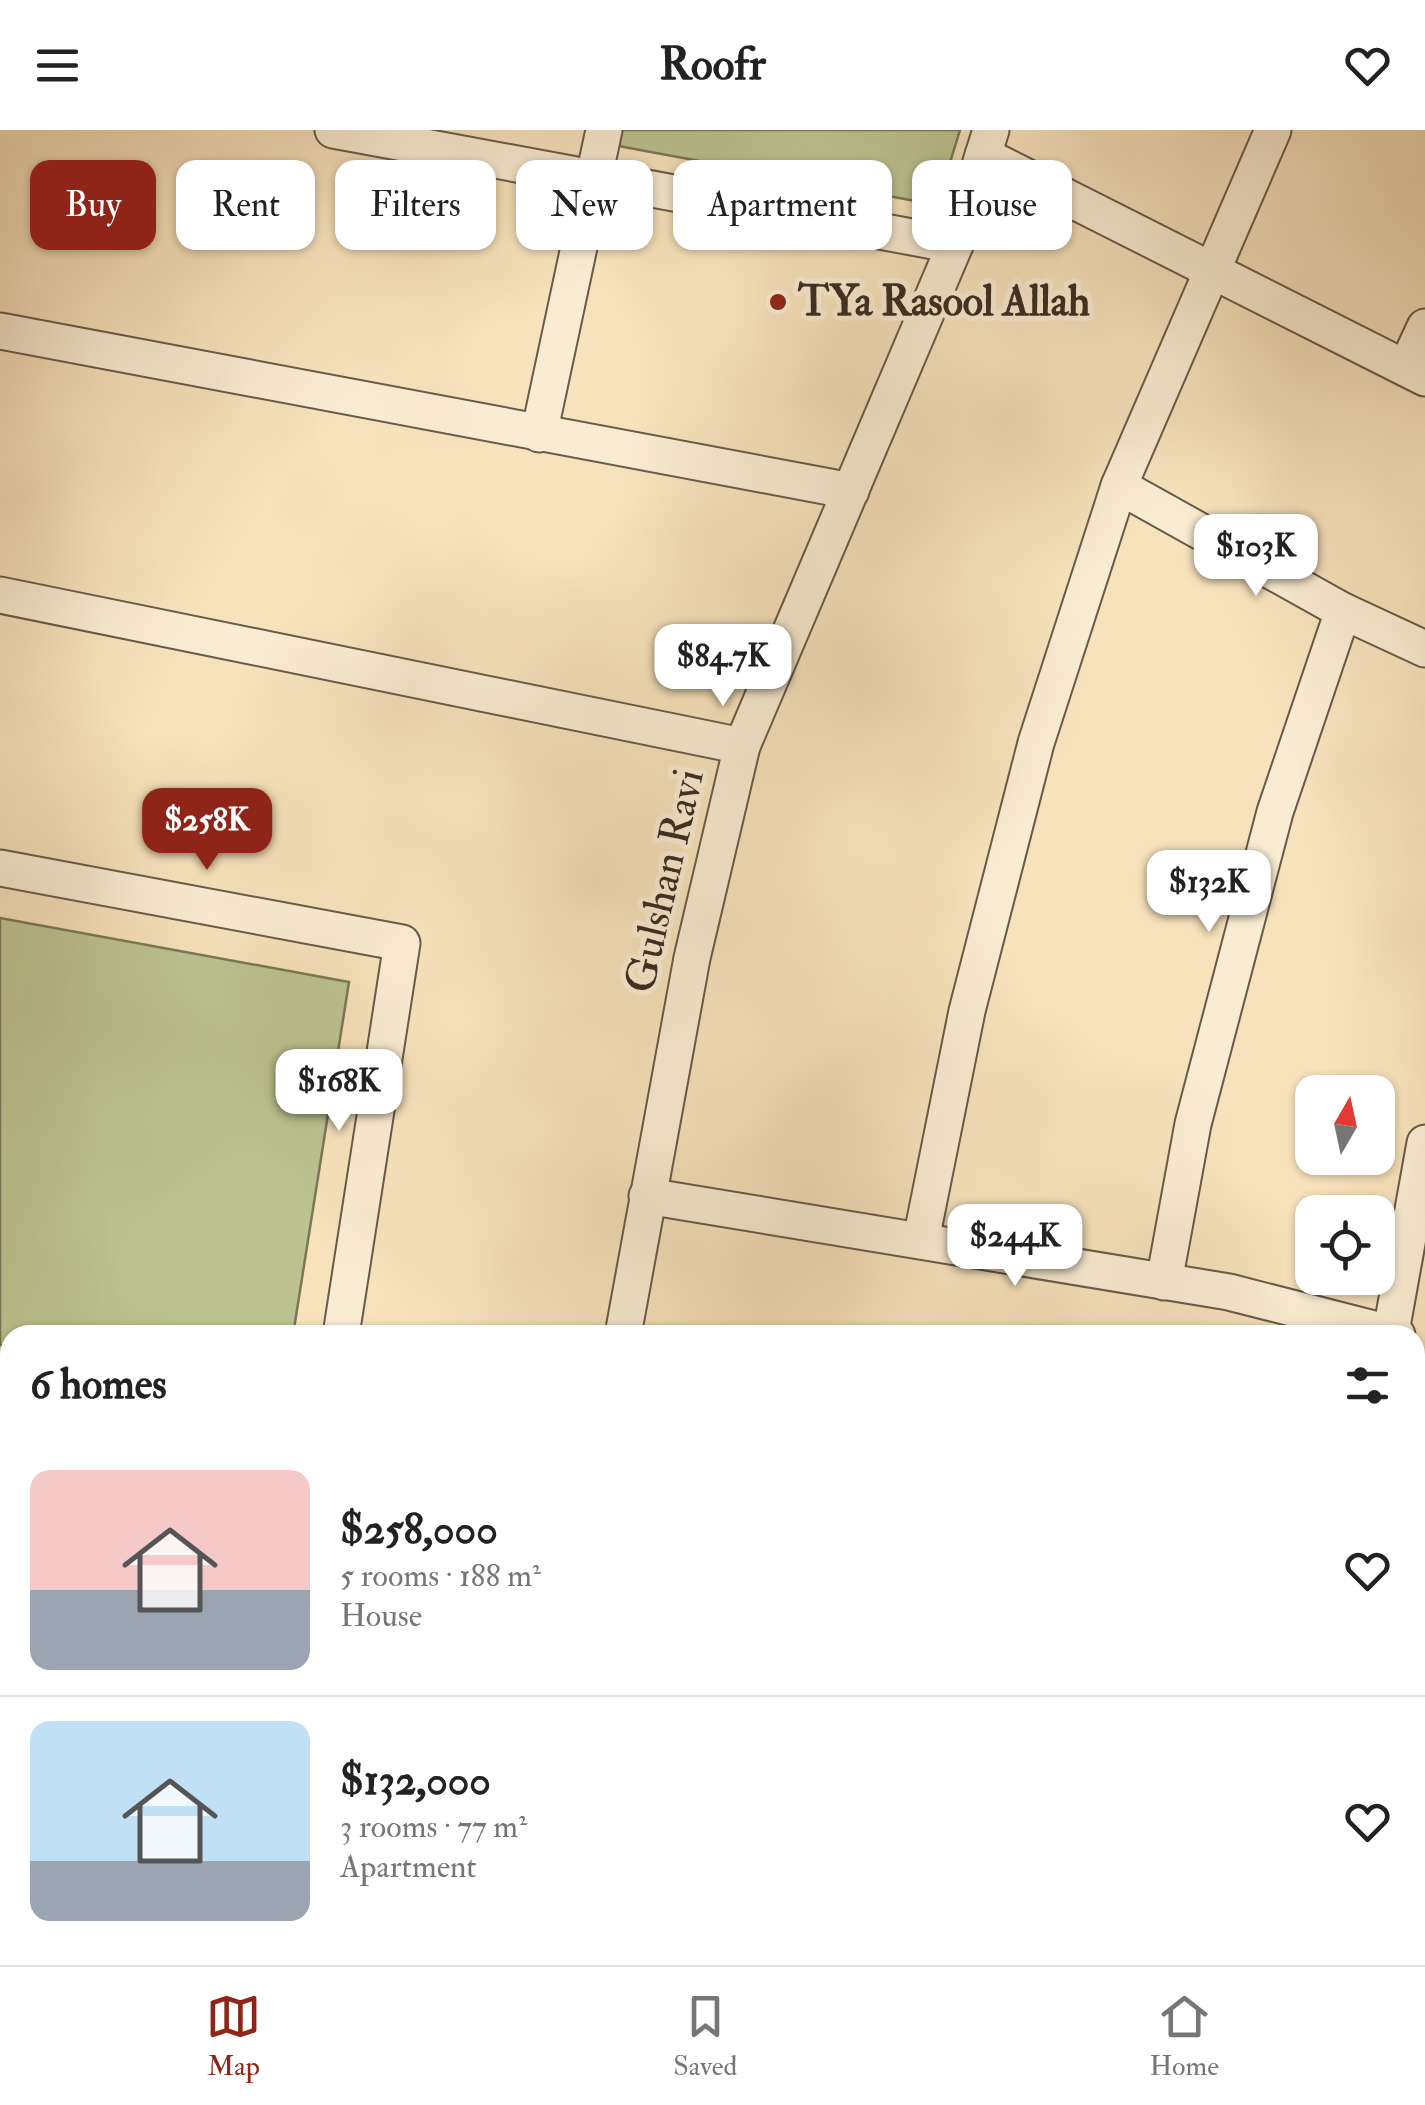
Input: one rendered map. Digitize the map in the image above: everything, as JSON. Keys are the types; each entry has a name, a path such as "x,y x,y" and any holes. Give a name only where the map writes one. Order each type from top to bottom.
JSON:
{"street":[{"path":"332,130 384,135 516,162"},
{"path":"598,160 604,130"},
{"path":"921,1240 966,1011 1036,744 1120,486 1273,130"},
{"path":"987,143 1212,272 1415,373 1425,327"},
{"path":"653,189 912,237"},
{"path":"538,434 578,250"},
{"name":"Gulshan Ravi","path":"624,1325 692,958 742,746 954,250"},
{"path":"0,332 850,491"},
{"path":"1120,486 1343,611 1425,649"},
{"path":"0,596 742,746"},
{"path":"1164,1282 1193,1124 1274,812 1343,611"},
{"path":"0,868 402,942 343,1325"},
{"path":"1402,1325 1425,1143"},
{"path":"647,1196 1229,1292 1358,1325"}],"green space":[{"path":"616,130 960,130 951,160 912,160 912,200 892,197 892,160 694,160 613,145"},
{"path":"0,918 349,982 295,1325 0,1325"}],"place":[{"name":"TYa Rasool Allah","path":"778,302"}]}
